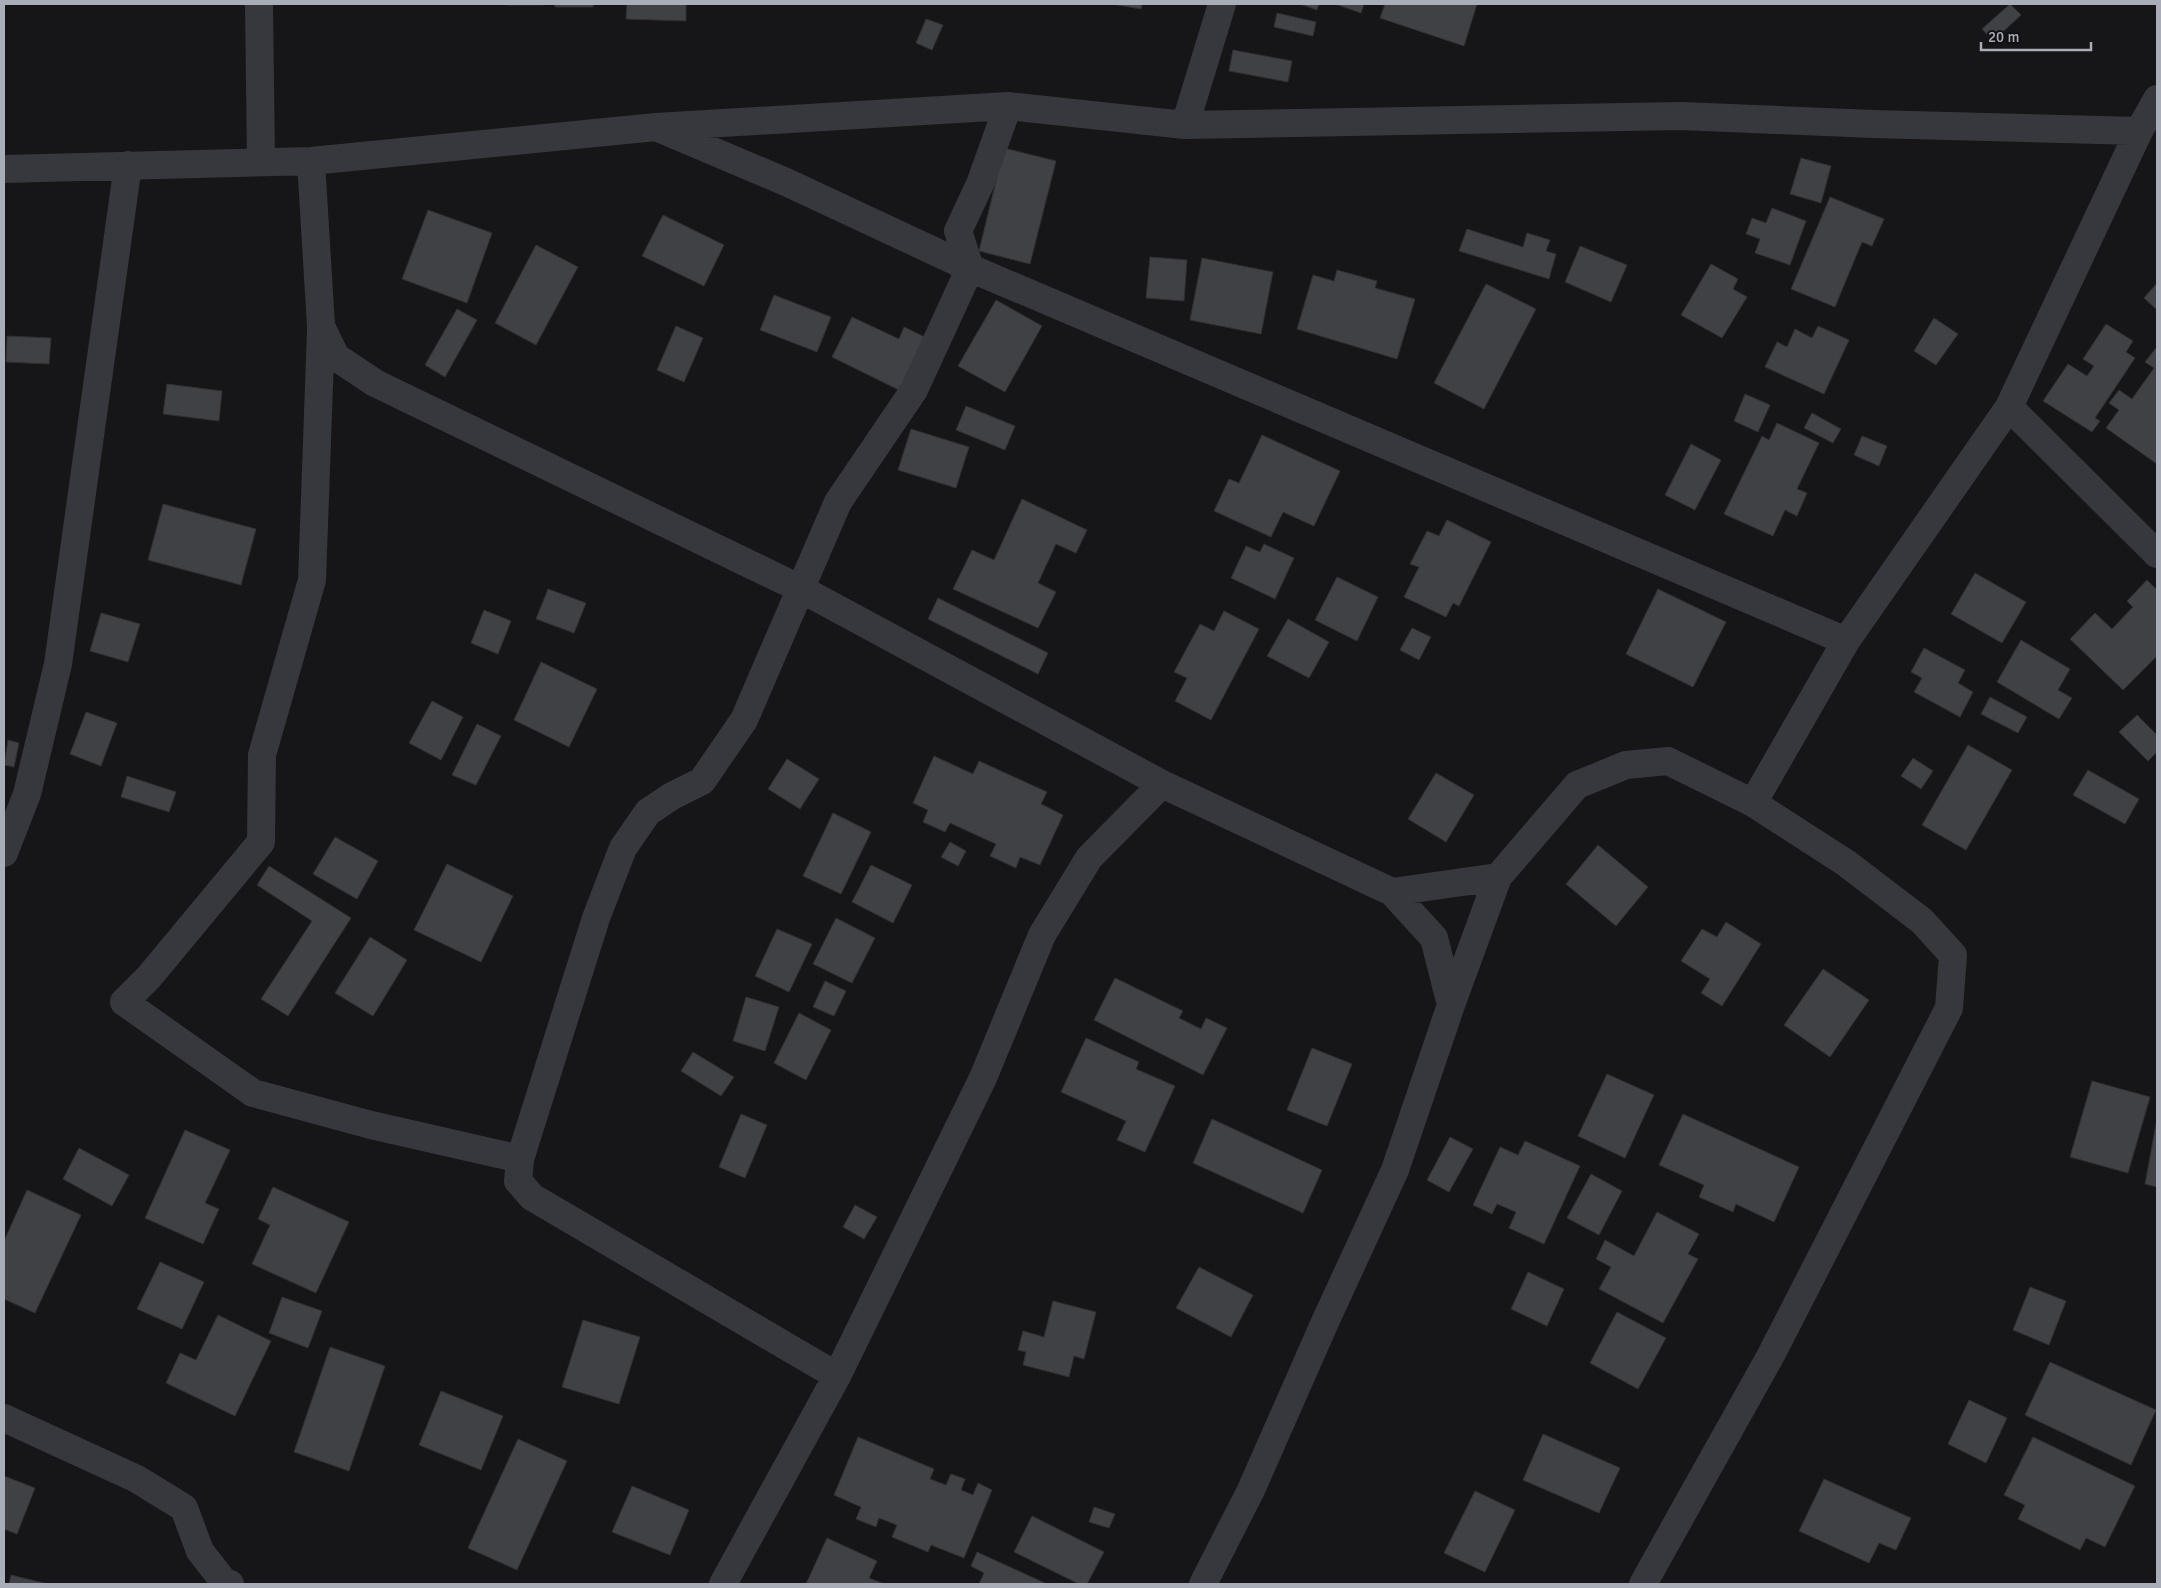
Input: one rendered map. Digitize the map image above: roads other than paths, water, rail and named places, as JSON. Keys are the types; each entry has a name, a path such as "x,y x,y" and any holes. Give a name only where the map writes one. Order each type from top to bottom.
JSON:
{"street":[{"path":"259,4 261,162"},
{"path":"1185,125 1222,4"},
{"path":"1753,802 1846,641 2009,407 2139,131 2157,99"},
{"path":"837,1376 532,1197 518,1181 520,1159 596,918 623,848 648,812 672,796 702,781 744,720 838,502 914,390 970,268 958,231 980,184 1008,106"},
{"path":"4,169 311,161 656,127 1008,106 1185,125 1681,116 1873,124 2139,131"},
{"path":"656,127 786,182 970,268 1846,641"},
{"path":"311,161 321,326 312,580 262,755 261,842 149,977 124,1002 253,1093 371,1125 520,1159"},
{"path":"4,853 27,794 58,664 128,165"},
{"path":"321,326 336,357 375,383 801,589 1162,784 1392,892 1434,938 1451,1005"},
{"path":"2009,407 2157,554"},
{"path":"1203,1584 1251,1490 1325,1322 1396,1170 1451,1005 1498,878 1577,786 1626,765 1668,761 1753,802 1846,863 1922,921 1953,955 1949,1008 1770,1355 1643,1584"},
{"path":"724,1584 837,1376 983,1078 1042,935 1088,858 1162,784"},
{"path":"1392,892 1498,878"},
{"path":"4,1418 137,1479 184,1508 200,1551 203,1584"},
{"path":"200,1551 225,1583 230,1584"}]}
